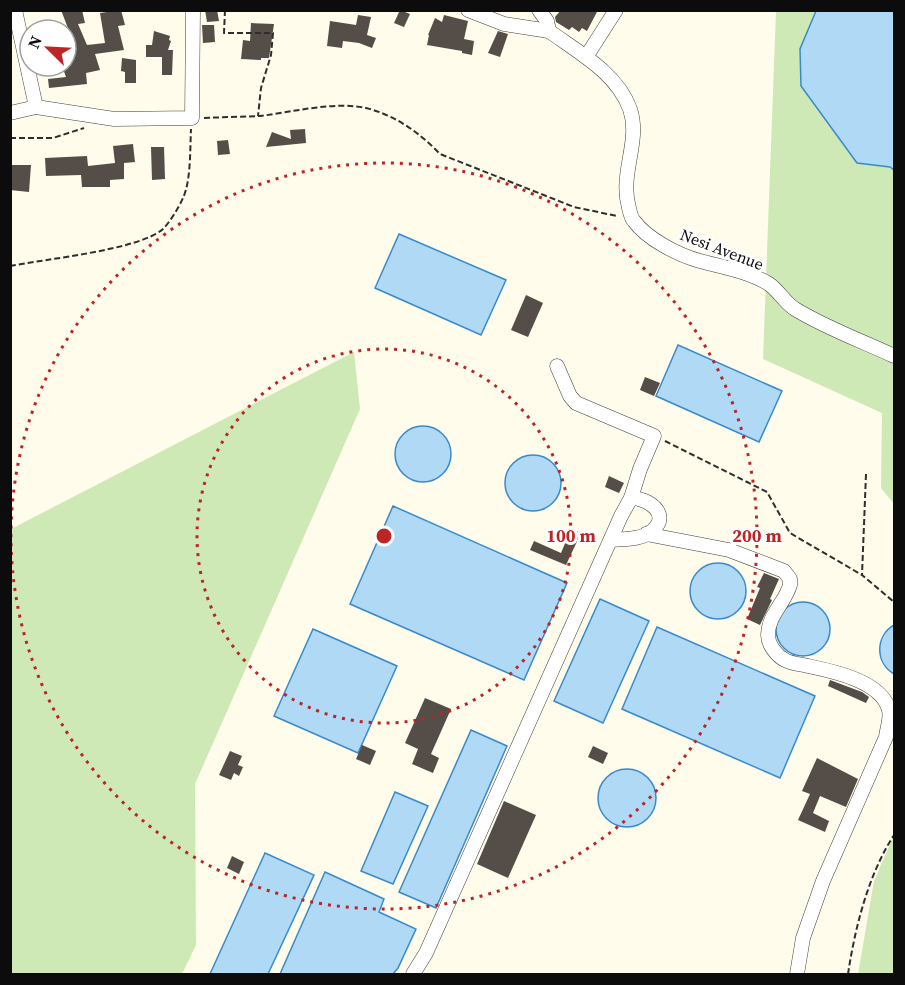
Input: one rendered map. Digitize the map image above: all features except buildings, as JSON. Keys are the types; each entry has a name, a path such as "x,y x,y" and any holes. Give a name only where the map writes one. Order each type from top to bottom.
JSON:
{"street":[{"path":"15,10 36,107"},
{"path":"10,113 36,107 114,119 192,118 193,10"},
{"path":"468,10 504,24 547,18 610,78 621,92 630,110 634,134 626,171 626,188 633,220"},
{"path":"586,57 616,10"},
{"name":"Nesi Avenue","path":"633,220 649,236 674,250 697,260 735,270 768,284 794,308 894,356"},
{"path":"413,975 426,953 527,723 631,498 639,469 654,436 576,403 570,396 557,366"},
{"path":"611,540 646,534 654,530 659,521 659,513 650,503 639,498 631,498"},
{"path":"646,534 729,550 784,571 790,579 790,585 770,624 768,636 771,646 786,661 844,675 868,686 886,702 889,710 890,718 886,737 834,855 803,938 797,975"}],"path":[{"path":"225,10 224,33 273,33 271,55 261,88 258,116"},
{"path":"10,266 123,246 149,237 163,228 184,197 192,118 258,116 340,106 366,108 399,121 424,136 440,154 574,207 633,220"},
{"path":"10,138 53,138 94,126"},
{"path":"654,436 767,492 790,533 862,575 894,602"},
{"path":"862,575 866,474"},
{"path":"848,975 868,891 894,835"}],"green space":[{"path":"776,11 816,11 800,49 801,86 857,163 891,167 894,170 894,504 881,488 882,413 763,359"},
{"path":"354,352 360,409 195,784 196,945 182,974 11,974 11,529"},
{"path":"894,835 894,974 858,974 874,881"}],"water":[{"path":"816,11 894,11 894,170 890,167 857,163 801,86 800,49"},
{"path":"399,234 506,280 481,335 375,288"},
{"path":"678,345 782,391 759,442 656,396"},
{"path":"423,426 438,431 446,439 451,454 446,469 438,477 423,482 408,477 400,469 395,454 400,439 408,431"},
{"path":"533,455 548,460 556,468 561,483 556,498 548,506 533,511 518,506 510,498 505,483 510,468 518,460"},
{"path":"393,506 567,583 524,680 350,604"},
{"path":"718,563 733,568 741,576 746,591 741,606 733,614 718,619 703,614 695,606 690,591 695,576 703,568"},
{"path":"600,599 649,621 603,723 554,701"},
{"path":"798,602 808,602 818,606 826,614 830,629 826,644 818,652 808,656 798,656 788,652 780,644 776,634 776,624 780,614 788,606"},
{"path":"894,625 894,674 883,663 880,649 883,636"},
{"path":"657,627 815,696 780,778 622,709"},
{"path":"313,629 397,666 358,753 274,716"},
{"path":"471,730 507,746 436,908 399,892"},
{"path":"627,769 643,774 651,782 656,798 651,814 643,822 627,827 611,822 603,814 598,798 603,782 611,774"},
{"path":"395,792 428,806 393,884 361,871"},
{"path":"265,853 314,875 268,974 210,974"},
{"path":"325,872 384,899 379,912 416,929 393,974 280,974"}]}
